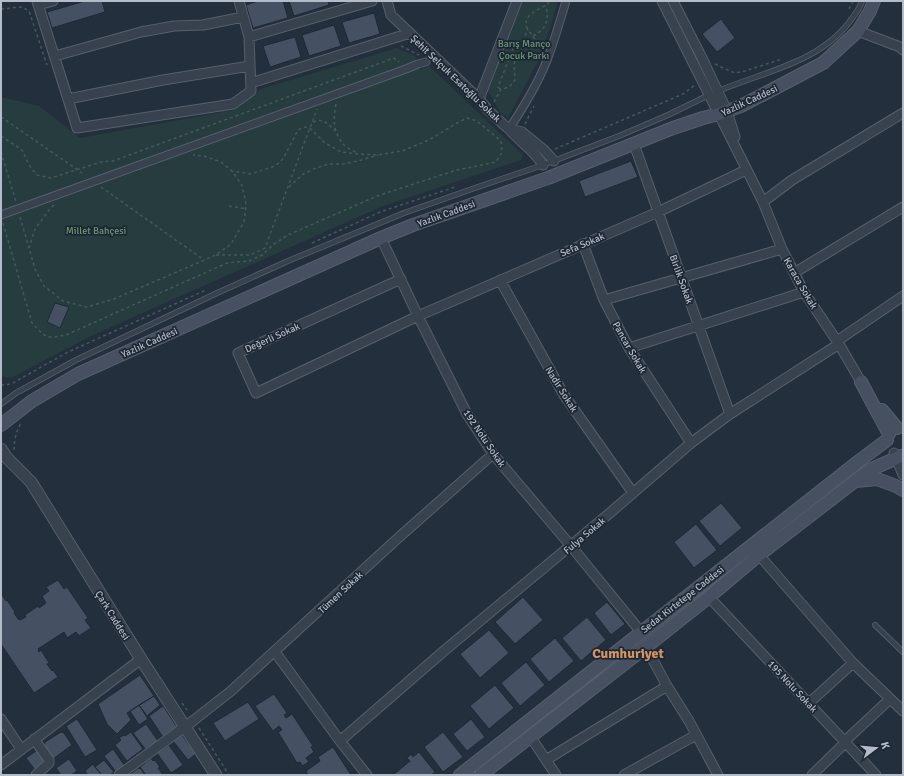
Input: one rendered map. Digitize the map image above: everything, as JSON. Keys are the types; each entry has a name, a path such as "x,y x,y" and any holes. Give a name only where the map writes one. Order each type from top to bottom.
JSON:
{"main road":[{"name":"Yazlık Caddesi","path":"2,420 18,412 32,401 78,374 381,238 413,225 548,178 673,128 741,106 823,63 858,31 874,1"},
{"path":"861,382 897,430 889,449 898,455"},
{"name":"Sedat Kirtetepe Caddesi","path":"460,775 897,430"},
{"name":"Sedat Kirtetepe Caddesi","path":"482,775 855,481 872,469 898,455"},
{"path":"855,481 877,479 903,490"}],"street":[{"path":"53,1 38,3 77,128 233,104 251,91 249,37 239,1"},
{"path":"249,37 372,1"},
{"name":"Şehit Selçuk Esatoğlu Sokak","path":"387,1 391,15 488,110 509,129 522,132 544,150 554,161"},
{"path":"478,99 517,1"},
{"path":"543,165 538,157 516,138 509,129 539,78 550,53 566,1"},
{"path":"662,1 735,136 751,179"},
{"path":"673,1 702,58 713,93"},
{"path":"54,56 141,32 174,26 203,25 243,17"},
{"path":"858,31 903,50"},
{"path":"250,83 410,33"},
{"path":"1,216 435,58"},
{"path":"68,99 163,80 250,66"},
{"path":"723,113 751,179"},
{"path":"763,202 792,180 903,113"},
{"name":"Birlik Sokak","path":"634,144 730,414"},
{"name":"Sefa Sokak","path":"418,316 658,212 746,170"},
{"name":"Karaca Sokak","path":"751,179 763,202 782,249 804,292 838,342 861,382"},
{"path":"794,272 903,207"},
{"name":"192 Nolu Sokak","path":"381,238 467,414 493,454 641,632"},
{"name":"Pancar Sokak","path":"583,244 604,300 629,348 691,443"},
{"path":"604,300 682,279 782,249"},
{"name":"Değerli Sokak","path":"401,279 238,353 256,393 418,316"},
{"name":"Nadir Sokak","path":"500,280 564,395 633,493"},
{"path":"629,348 804,292"},
{"name":"Fulya Sokak","path":"340,741 445,650 571,546 691,443 730,414 838,342 903,296"},
{"name":"Çark Caddesi","path":"6,453 31,482 214,774"},
{"name":"Tümen Sokak","path":"119,775 231,691 397,539 493,454"},
{"path":"898,455 903,475"},
{"path":"760,555 854,663 903,712"},
{"name":"195 Nolu Sokak","path":"709,597 845,741 872,774"},
{"path":"646,647 718,775"},
{"path":"275,652 340,741 367,775"},
{"path":"1,765 141,659"},
{"path":"809,703 854,663"},
{"path":"546,760 667,686"},
{"path":"812,775 845,741 890,699"},
{"path":"1,719 21,749"},
{"path":"624,775 696,735"},
{"path":"530,736 556,775"},
{"path":"34,739 49,760 49,764 36,775"}],"lane":[{"path":"1,404 16,393 76,360 281,264 404,213 554,161 668,115 713,93 798,61 815,52 832,40 847,26 860,7 862,1"},
{"path":"875,625 903,652"}],"path":[{"path":"501,89 512,86 516,80 514,64 516,59 529,53 536,41 526,23 530,14 546,6 549,1"},
{"path":"848,11 854,1"},
{"path":"533,36 544,27 548,20 546,6"},
{"path":"508,43 520,48 528,29"},
{"path":"501,89 498,87 514,46"},
{"path":"1,136 22,150 29,165 37,175 51,178 101,162 113,161 394,58 406,69"},
{"path":"712,60 719,66 735,73 784,58"},
{"path":"553,150 683,94 695,85"},
{"path":"488,110 495,101 501,89"},
{"path":"334,130 334,113 338,94"},
{"path":"216,255 250,255 266,248 321,100"},
{"path":"1,117 204,260"},
{"path":"1,216 32,323 42,334 51,338 66,335 227,263 249,261 262,255 274,244 288,235 377,196 457,170 496,162 502,152 501,141 477,121 467,118 457,122 429,140 402,151 378,155 343,164 329,164 316,168 303,174 288,188"},
{"path":"313,122 319,120 326,122 334,130 344,146 359,154"},
{"path":"232,171 251,174 275,166 283,159 298,130 304,127 310,128 325,143 341,152 378,155"},
{"path":"1,152 35,269 44,286 63,301 87,307 114,299 216,255 230,244 244,222 246,204 242,185 232,171 221,162 204,156 189,155"},
{"path":"29,248 35,229 54,205"},
{"path":"229,206 246,209"},
{"path":"6,453 14,443 17,431 23,418"}],"green space":[{"name":"Barış Manço Çocuk Parkı","path":"523,1 558,1 549,32 536,65 508,118 500,112 488,91"},
{"name":"Millet Bahçesi","path":"397,48 415,56 420,70 429,66 523,155 521,160 383,206 91,336 11,378 1,376 1,97 39,106 80,138 234,110 261,89"}],"building":[{"path":"85,1 102,1 105,12 52,28 47,12"},
{"path":"258,1 283,1 288,18 253,28 246,5"},
{"path":"289,1 328,1 329,5 294,16"},
{"path":"374,13 380,34 349,43 342,22"},
{"path":"721,19 735,38 717,52 702,34"},
{"path":"334,25 341,46 309,56 302,35"},
{"path":"295,37 301,57 270,67 263,46"},
{"path":"631,161 638,177 585,197 579,181"},
{"path":"55,303 69,307 60,328 47,322"},
{"path":"721,503 742,528 720,546 699,521"},
{"path":"696,524 717,550 694,568 674,542"},
{"path":"58,580 64,589 67,587 88,618 85,620 91,628 79,636 76,632 67,638 64,632 38,649 39,652 41,650 49,663 47,664 58,677 34,693 1,644 1,591 3,594 2,595 20,620 26,617 25,615 38,606 39,608 46,603 42,596 49,591 46,587"},
{"path":"523,597 543,620 515,644 495,622"},
{"path":"607,602 625,624 611,635 594,613"},
{"path":"587,617 606,640 581,661 562,638"},
{"path":"489,630 509,653 480,678 460,654"},
{"path":"555,638 574,661 549,682 530,659"},
{"path":"526,662 545,685 520,706 501,683"},
{"path":"140,675 154,696 127,713 131,720 117,734 107,724 98,704"},
{"path":"495,685 514,708 489,729 470,706"},
{"path":"274,694 287,713 284,715 286,718 292,714 313,746 311,747 314,752 306,758 309,762 302,766 300,762 297,763 278,732 282,730 279,726 273,731 255,706"},
{"path":"154,696 160,705 147,716 139,705"},
{"path":"248,702 259,719 225,741 213,723"},
{"path":"139,705 148,719 139,725 130,711"},
{"path":"163,706 177,727 163,737 149,716"},
{"path":"77,719 97,750 85,757 66,726"},
{"path":"471,719 485,737 467,751 453,734"},
{"path":"146,724 158,741 146,750 133,733"},
{"path":"61,732 64,733 72,745 53,759 44,746 45,742"},
{"path":"131,732 143,749 127,761 115,745 121,740 119,738"},
{"path":"443,732 463,757 443,772 424,747"},
{"path":"182,735 196,754 188,760 173,741"},
{"path":"169,745 183,765 171,773 157,753"},
{"path":"333,747 351,775 308,775 306,771 320,761 318,757"},
{"path":"113,749 125,766 116,772 104,756"},
{"path":"36,751 40,752 48,761 35,770 26,758"},
{"path":"419,752 435,772 431,775 393,775 410,761 407,758 411,754 413,757"},
{"path":"151,758 153,761 155,760 160,767 158,768 163,775 146,775 140,767"},
{"path":"69,759 77,771 71,775 61,775 56,768"},
{"path":"104,760 114,772 110,775 102,775 95,767"},
{"path":"93,764 102,775 88,775 85,771"},
{"path":"140,768 145,775 129,775"}],"district":[{"name":"Cumhuriyet","path":"628,653"}]}
